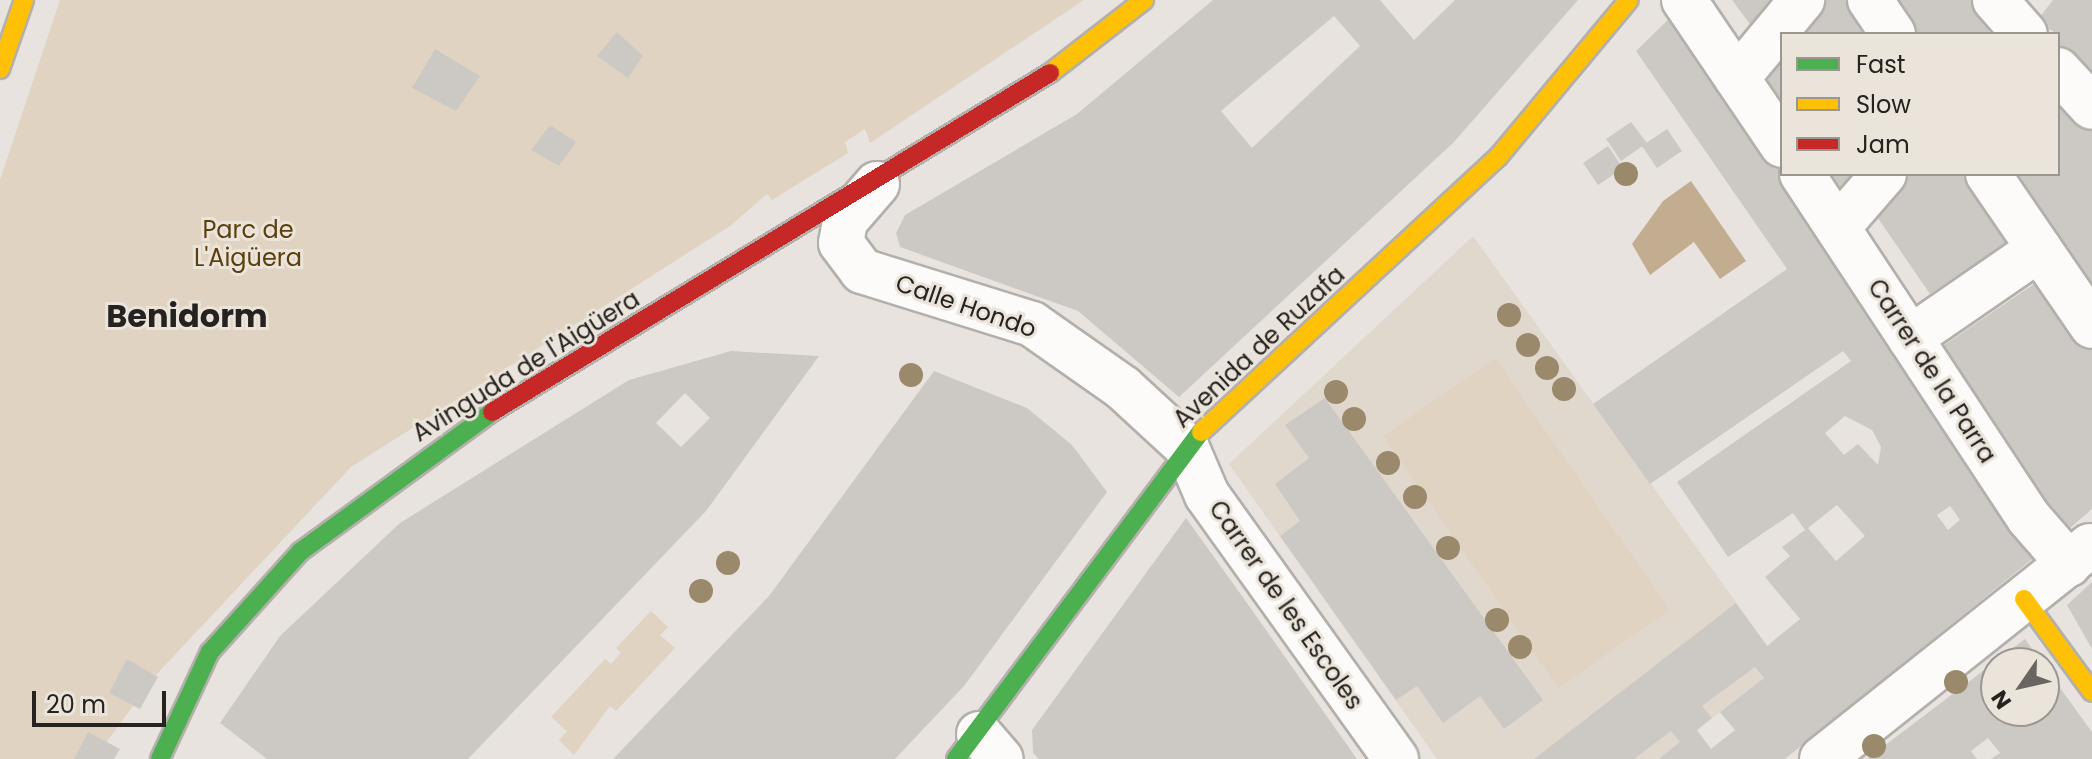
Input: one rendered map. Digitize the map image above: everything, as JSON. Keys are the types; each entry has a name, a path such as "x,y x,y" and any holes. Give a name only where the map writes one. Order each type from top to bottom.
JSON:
{"street":[{"path":"0,69 24,0"},
{"name":"Avinguda de l'Aigüera","path":"160,759 210,652 300,552 447,439 877,184 1088,49 1144,0"},
{"name":"Avenida de Ruzafa","path":"979,751 1186,446 1498,157 1629,0"},
{"path":"1684,0 1780,142"},
{"path":"1737,78 1802,0"},
{"path":"1870,0 1892,32"},
{"path":"2060,72 2092,107"},
{"name":"Carrer de la Parra","path":"1803,176 1910,338 2080,554"},
{"path":"1838,227 1882,176"},
{"path":"1989,176 2092,326"},
{"name":"Calle Hondo","path":"877,184 845,221 841,243 862,271 1032,324 1123,388 1186,446"},
{"path":"1910,338 2039,249"},
{"name":"Carrer de les Escoles","path":"1186,446 1207,495 1396,759"},
{"path":"1822,759 2080,554"},
{"path":"2024,599 2092,692"}],"shaded area":[{"path":"1691,181 1746,261 1720,279 1694,242 1650,275 1632,244 1663,201"},
{"path":"1473,236 1781,665 1659,759 1437,759 1229,464"}],"green space":[{"name":"Parc de L'Aigüera","path":"60,0 1084,0 870,143 865,129 845,142 848,153 772,200 767,194 730,226 351,467 155,676 94,759 0,759 0,180"},
{"path":"1495,358 1670,610 1558,688 1383,436"},
{"path":"651,611 668,627 660,635 675,648 616,711 610,706 574,755 559,740 567,731 551,717 605,659 611,664 621,653 616,648"}],"building":[{"path":"1213,0 1380,0 1414,40 1455,0 1578,0 1454,142 1179,397 1078,311 900,247 896,233 905,215 1077,114","holes":["1334,16 1360,46 1252,148 1221,111"]},
{"path":"1732,0 1785,0 1758,35"},
{"path":"1820,0 1857,0 1879,32 1794,32"},
{"path":"1886,0 1977,0 1997,22 1989,32 1908,32"},
{"path":"2053,0 2092,0 2092,85 2060,49 2060,32 2036,22"},
{"path":"1677,11 1780,167 1780,176 1786,176 1813,217 1806,223 1811,231 1819,225 1909,362 1902,367 1908,374 1914,370 2037,555 1785,759 1659,759 1680,742 1671,731 1634,759 1534,759 1736,603 1767,646 1800,619 1765,577 1790,556 1782,547 1805,530 1793,513 1728,557 1677,482 1851,361 1843,351 1650,484 1593,404 1787,269 1636,51","holes":["1845,416 1872,430 1881,447 1878,465 1858,444 1844,455 1825,433","1837,505 1865,536 1836,561 1808,528","1950,506 1960,520 1948,530 1937,515","1755,667 1764,678 1720,712 1735,730 1711,749 1697,730 1712,718 1702,706"]},
{"path":"617,32 643,56 628,78 597,56"},
{"path":"435,49 480,76 456,111 412,88"},
{"path":"1780,50 1780,124 1754,87"},
{"path":"2060,92 2092,128 2092,301 2006,176 2060,176"},
{"path":"1631,122 1647,143 1621,161 1606,139"},
{"path":"550,125 576,142 559,166 531,150"},
{"path":"1667,129 1682,151 1657,168 1642,146"},
{"path":"1608,146 1623,168 1598,185 1583,163"},
{"path":"1816,176 1866,176 1839,207"},
{"path":"1903,176 1975,176 2016,236 1930,294 1873,211"},
{"path":"2043,278 2092,349 2092,509 2063,534 1934,352"},
{"path":"731,351 819,356 706,511 468,759 267,759 220,723 280,636 400,523 629,380","holes":["685,393 710,418 681,447 656,423"]},
{"path":"934,371 1027,408 1072,445 1107,492 964,686 895,759 613,759 769,596"},
{"path":"1325,398 1543,700 1504,729 1480,696 1443,723 1417,686 1396,700 1280,536 1300,521 1275,484 1309,458 1285,425"},
{"path":"1186,518 1357,759 1039,759 1033,753 1032,730"},
{"path":"2092,582 2092,649 2067,605"},
{"path":"2025,639 2031,647 2014,647"},
{"path":"127,659 158,677 140,709 109,693"},
{"path":"1980,673 1980,727 2060,727 2060,688 2092,732 2092,759 1991,759 2000,753 1988,738 1971,751 1977,759 1867,759"},
{"path":"88,732 120,749 114,759 74,759"}],"traffic: fast":[{"path":"160,759 210,652 300,552 492,412"},
{"path":"956,759 1201,432"}],"traffic: slow":[{"path":"0,69 24,0"},
{"path":"1050,73 1144,0"},
{"path":"1201,432 1498,157 1629,0"},
{"path":"2024,599 2092,692"}],"traffic: jam":[{"path":"492,412 1050,73"}],"district":[{"name":"Benidorm","path":"187,316"}]}
